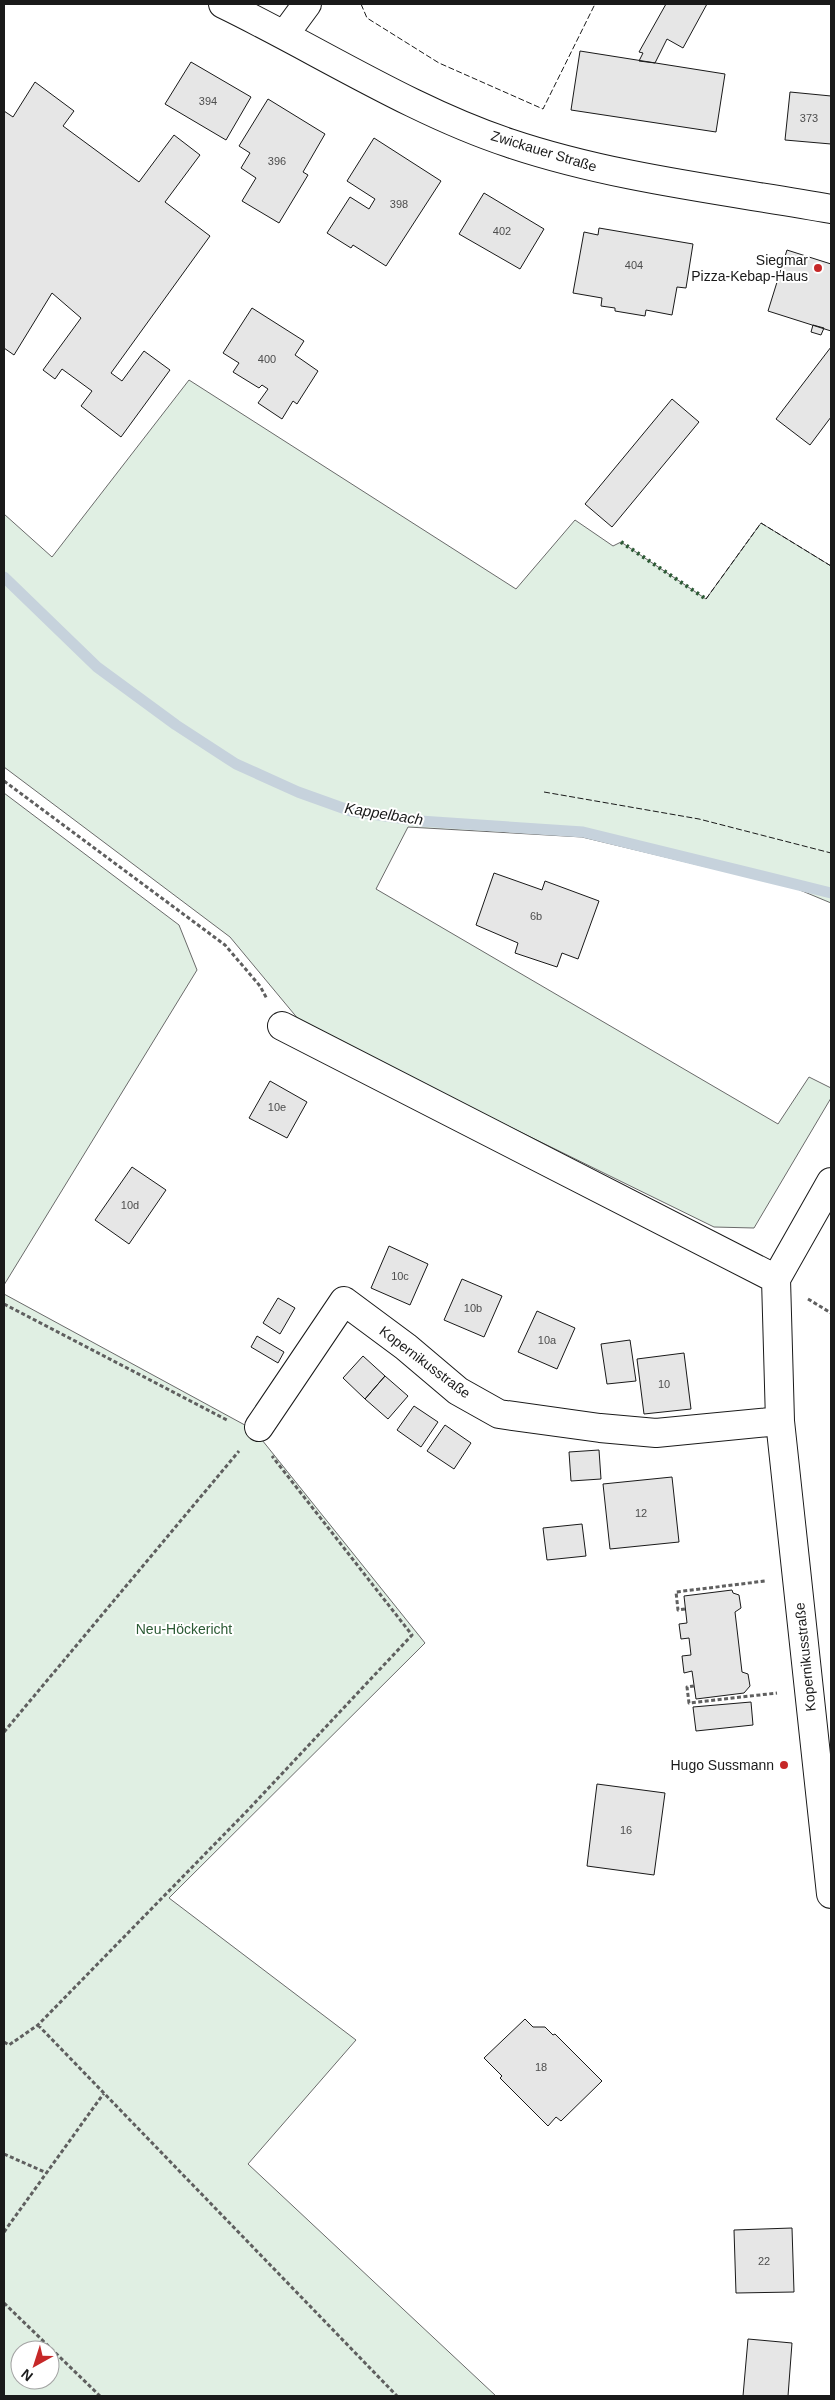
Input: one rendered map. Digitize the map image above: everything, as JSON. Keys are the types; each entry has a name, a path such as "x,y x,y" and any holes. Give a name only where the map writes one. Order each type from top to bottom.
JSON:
{"street":[{"name":"Zwickauer Straße","path":"223,4 285,34 394,92 507,143 582,166 831,209"},
{"path":"285,34 307,4"},
{"path":"282,1026 776,1280 831,1182"},
{"name":"Kopernikusstraße","path":"776,1280 780,1421 831,1894"},
{"name":"Kopernikusstraße","path":"256,1430 344,1301 406,1347 458,1391 499,1414 600,1428 656,1433 780,1421"}],"path":[{"path":"4,781 224,945 260,986 282,1026"},
{"path":"4,1304 256,1430 412,1635 247,1811 38,2025 9,2045 4,2042"},
{"path":"4,1732 256,1430"},
{"path":"685,1609 678,1610 676,1592 797,1578"},
{"path":"694,1686 687,1686 689,1703 809,1689"},
{"path":"38,2025 397,2396"},
{"path":"4,2232 104,2093"},
{"path":"4,2154 47,2173"},
{"path":"4,2303 100,2396"}],"green space":[{"path":"189,380 516,589 575,520 613,546 621,542 706,599 761,523 831,566 831,903 795,888 582,837 408,827 376,889 778,1124 809,1077 831,1088 831,1098 754,1228 714,1227 304,1026 230,937 4,767 4,514 52,557"},
{"path":"4,793 179,925 197,970 4,1285"},
{"name":"Neu-Höckericht","path":"4,1294 254,1430 425,1643 169,1898 356,2040 248,2164 496,2396 4,2396"}],"building":[{"path":"666,4 707,4 683,48 667,39 655,63 639,61 643,53 639,52"},
{"path":"580,51 725,74 716,132 571,110"},
{"path":"191,62 251,97 226,140 165,104"},
{"path":"35,82 74,111 63,126 139,182 174,135 200,155 165,202 210,236 111,373 122,381 144,351 170,370 121,437 81,406 92,391 62,369 55,379 43,370 81,318 52,293 14,355 4,348 4,111 13,117"},
{"path":"790,92 831,96 831,144 785,140"},
{"path":"268,99 325,134 303,172 308,175 279,223 242,201 256,178 241,168 250,153 239,146"},
{"path":"374,138 441,181 386,266 353,245 351,248 327,233 350,197 369,209 375,199 347,181"},
{"path":"484,193 544,229 520,269 459,234"},
{"path":"599,228 693,244 686,288 677,287 672,315 646,310 645,316 615,311 615,308 601,306 602,298 573,293 584,232 598,235"},
{"path":"787,250 831,264 831,331 768,311"},
{"path":"252,308 304,341 295,355 318,371 297,404 293,401 282,419 258,403 268,389 262,385 259,388 233,372 239,363 223,353"},
{"path":"813,325 824,328 821,335 811,332"},
{"path":"831,347 831,417 810,445 776,419"},
{"path":"672,399 699,422 612,527 585,504"},
{"path":"494,873 542,890 545,881 599,901 578,959 562,953 557,967 515,953 518,943 476,925"},
{"path":"270,1081 307,1102 287,1138 249,1118"},
{"path":"132,1167 166,1190 129,1244 95,1220"},
{"path":"389,1246 428,1264 410,1305 371,1288"},
{"path":"462,1279 502,1296 484,1337 444,1320"},
{"path":"278,1298 295,1308 280,1334 263,1323"},
{"path":"537,1311 575,1328 557,1369 518,1352"},
{"path":"257,1336 284,1352 278,1363 251,1347"},
{"path":"630,1340 636,1381 607,1384 601,1344"},
{"path":"684,1353 691,1409 644,1414 637,1359"},
{"path":"363,1356 385,1376 365,1399 343,1378"},
{"path":"385,1376 408,1396 388,1419 365,1399"},
{"path":"414,1406 438,1422 421,1447 397,1430"},
{"path":"445,1425 471,1443 454,1469 427,1451"},
{"path":"599,1450 601,1479 571,1481 569,1452"},
{"path":"672,1477 679,1542 610,1549 603,1484"},
{"path":"582,1524 586,1556 547,1560 543,1528"},
{"path":"732,1590 733,1593 739,1595 741,1608 735,1612 742,1672 748,1674 750,1686 744,1693 696,1699 692,1671 684,1673 682,1656 691,1655 689,1638 681,1639 679,1624 687,1623 684,1596"},
{"path":"751,1702 753,1725 696,1731 693,1707"},
{"path":"597,1784 665,1793 654,1875 587,1866"},
{"path":"525,2019 533,2027 545,2027 553,2035 555,2034 602,2081 561,2121 556,2117 548,2126 500,2078 502,2076 484,2058"},
{"path":"792,2228 794,2292 736,2293 734,2230"},
{"path":"748,2339 792,2343 788,2396 743,2396"}],"waterway":[{"name":"Kappelbach","path":"4,577 97,667 176,725 236,764 298,792 351,811 420,821 583,832 831,893"}],"hedge":[{"path":"621,542 706,599"}],"fence":[{"path":"361,4 367,18 439,63 543,109 595,4"},
{"path":"706,599 761,523 831,566"},
{"path":"544,792 699,819 831,853"}],"place":[{"name":"Siegmar Pizza-Kebap-Haus","path":"818,268"},
{"name":"Hugo Sussmann","path":"784,1765"}]}
